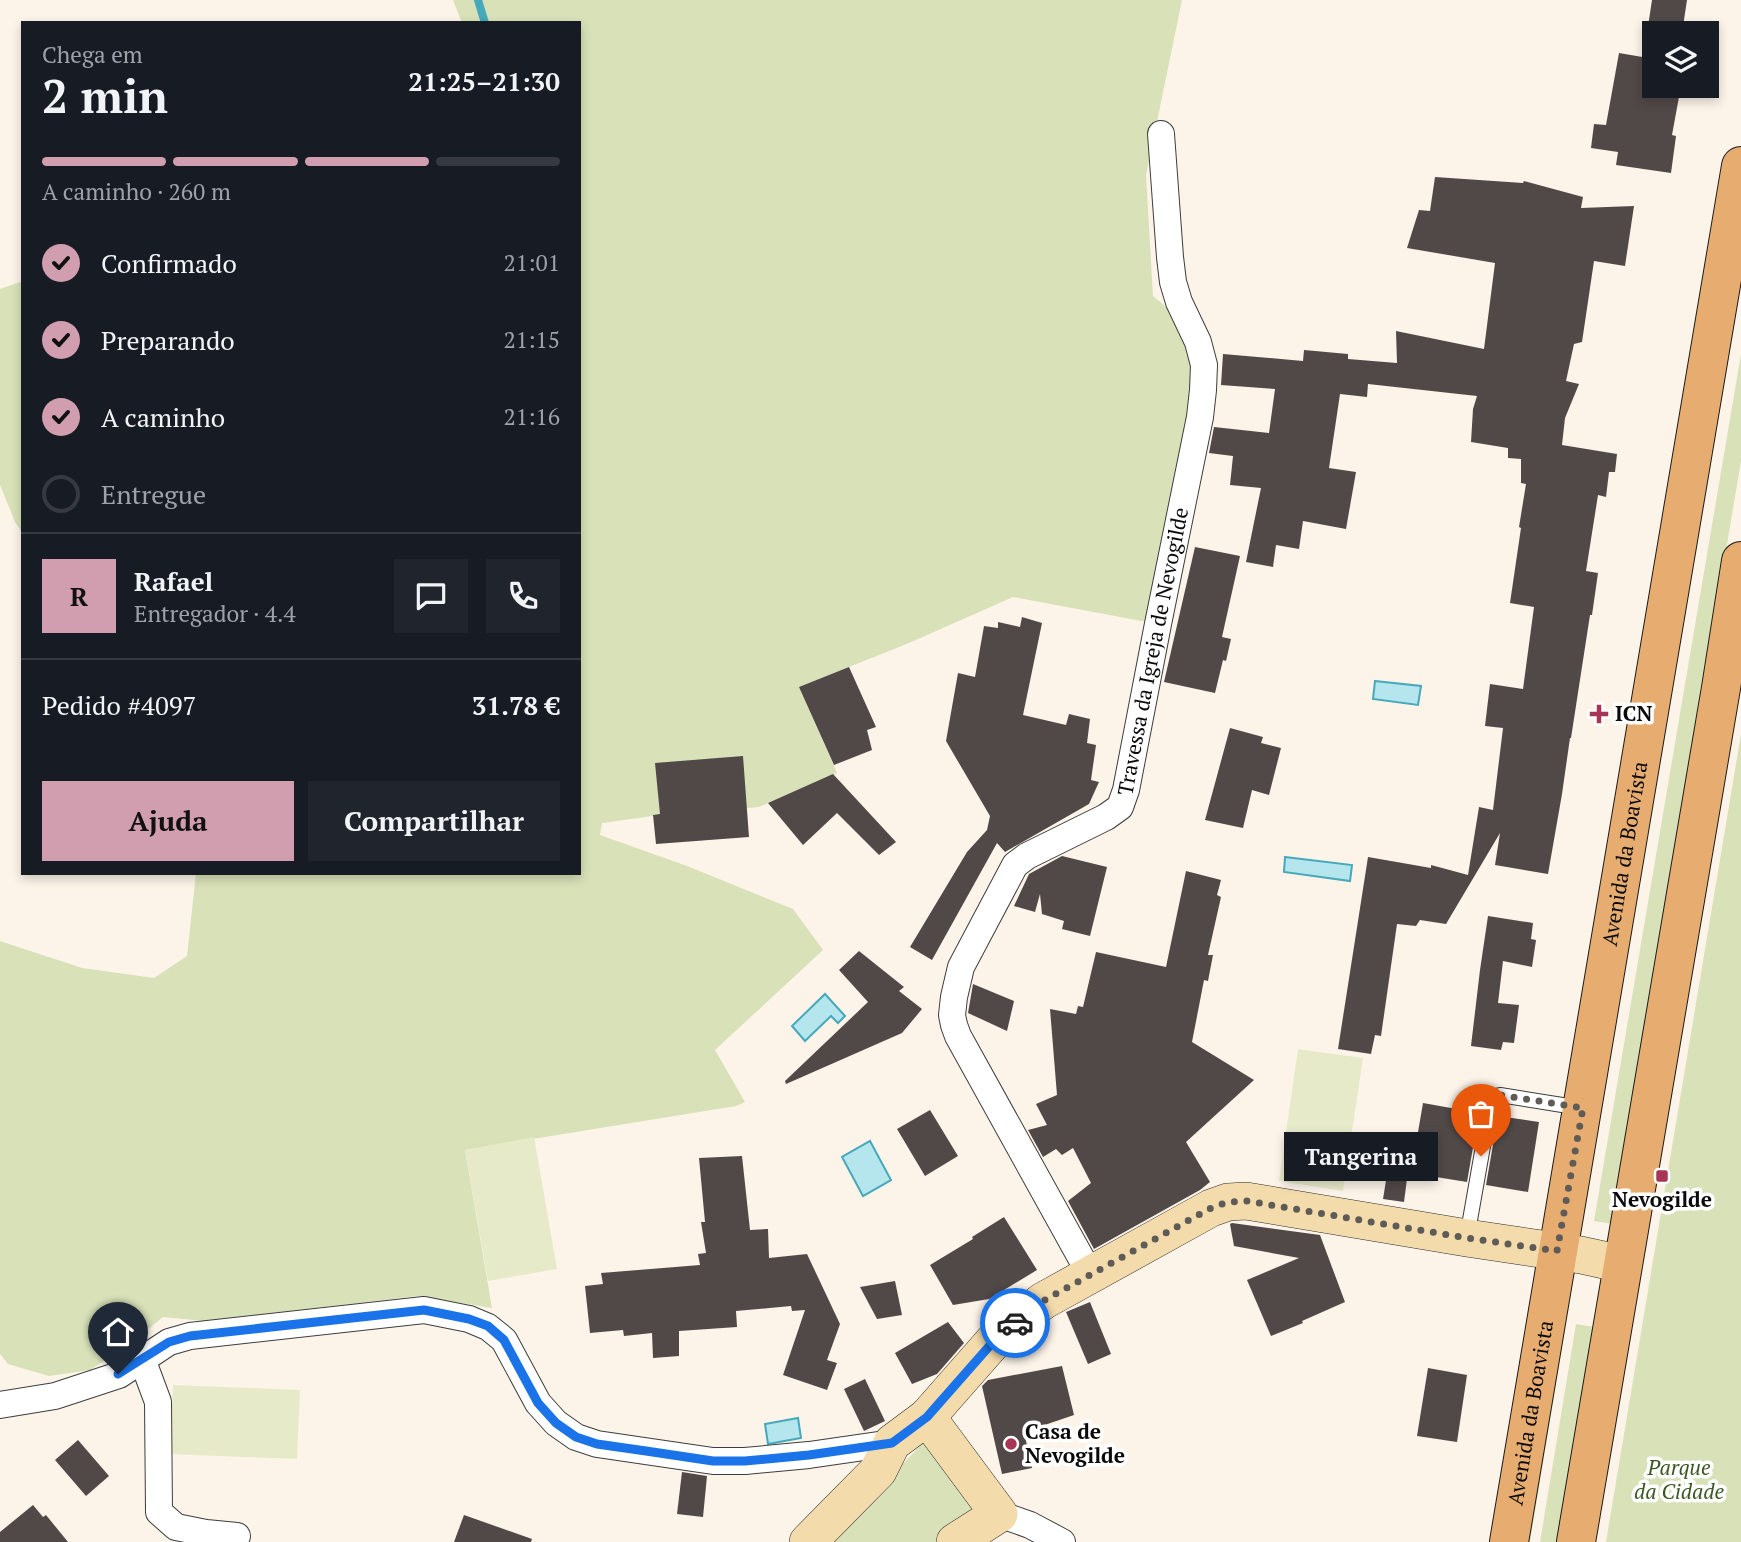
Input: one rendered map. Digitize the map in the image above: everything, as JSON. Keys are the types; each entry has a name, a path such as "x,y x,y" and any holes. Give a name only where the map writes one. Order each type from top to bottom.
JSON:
{"main road":[{"name":"Avenida da Boavista","path":"1509,1542 1741,166"},
{"path":"1576,1542 1741,561"}],"street":[{"name":"Travessa da Igreja de Nevogilde","path":"1090,1274 958,1036 952,1015 961,967 1015,865 1038,850 1106,817 1120,807 1126,790 1200,417 1204,377 1198,342 1179,302 1173,282 1161,134"},
{"path":"808,1542 878,1471 892,1443 927,1417 1000,1334 1043,1301 1211,1208 1228,1202 1247,1201 1622,1264"},
{"path":"0,1405 55,1396 118,1374 169,1342 190,1336 424,1310 469,1319 488,1326 504,1340 538,1403 556,1423 576,1437 597,1444 713,1461 745,1461 892,1443"},
{"path":"142,1359 158,1402 159,1512 176,1527 237,1536"},
{"path":"927,1417 999,1514 1030,1525 1062,1542"},
{"path":"955,1542 999,1514"}],"lane":[{"path":"1467,1238 1494,1096 1583,1108"}],"green space":[{"path":"453,0 1182,0 1146,175 1153,296 1172,312 1196,358 1158,624 1013,597 799,687 837,773 759,807 602,823 600,835 687,866 793,909 823,950 715,1050 745,1102 736,1106 465,1150 492,1308 418,1296 204,1321 163,1317 129,1345 90,1370 49,1376 8,1364 0,1354 0,941 82,968 154,978 187,956 196,875 581,875 581,21 461,21"},
{"path":"21,282 21,531 0,485 0,289"},
{"path":"1741,354 1741,461 1613,1224 1594,1221"},
{"name":"Parque da Cidade","path":"1741,734 1741,1542 1606,1542"},
{"path":"1298,1049 1363,1058 1343,1191 1279,1181"},
{"path":"534,1137 557,1269 488,1281 465,1150"},
{"path":"1561,1322 1566,1323 1530,1542 1525,1542"},
{"path":"1576,1324 1594,1327 1559,1542 1540,1542"},
{"path":"173,1385 300,1390 297,1459 170,1454"},
{"path":"933,1432 989,1510 940,1542 829,1542"}],"water":[{"path":"1375,681 1421,686 1418,705 1373,699"},
{"path":"1285,857 1352,865 1350,881 1284,872"},
{"path":"825,994 845,1016 838,1023 831,1016 805,1041 792,1026"},
{"path":"870,1141 891,1180 863,1196 842,1157"},
{"path":"798,1418 801,1438 768,1444 765,1424"}],"building":[{"path":"1652,0 1687,0 1684,21 1649,21"},
{"path":"1619,53 1642,57 1642,98 1679,98 1672,135 1676,136 1671,173 1616,165 1618,152 1591,148 1594,124 1606,125"},
{"path":"1435,177 1524,181 1583,197 1581,208 1634,206 1625,266 1594,261 1582,342 1574,344 1566,381 1579,384 1565,418 1562,445 1617,454 1615,472 1609,472 1606,497 1598,495 1586,571 1598,573 1548,874 1495,865 1500,833 1446,924 1420,920 1416,926 1397,924 1381,1036 1375,1035 1371,1054 1338,1049 1368,857 1431,868 1431,865 1468,875 1479,807 1493,810 1503,728 1485,726 1490,684 1523,689 1534,607 1510,603 1526,484 1521,483 1521,459 1508,458 1508,448 1471,442 1473,409 1477,396 1368,384 1367,397 1340,394 1329,468 1356,472 1346,529 1303,521 1299,549 1276,545 1273,567 1246,562 1261,488 1230,485 1233,456 1209,453 1214,427 1269,433 1275,389 1221,385 1223,354 1303,361 1304,350 1348,354 1348,359 1397,363 1396,331 1484,349 1495,263 1407,248 1419,210 1430,211"},
{"path":"1195,547 1240,556 1222,637 1231,639 1215,693 1164,682"},
{"path":"1022,617 1042,623 1023,715 1066,725 1069,714 1090,719 1087,743 1096,745 1091,780 1099,782 1089,804 1005,852 997,843 932,960 910,947 967,852 987,830 990,816 946,741 958,673 975,677 984,626 998,628 998,622 1020,627"},
{"path":"849,667 876,727 867,730 872,750 834,765 799,687"},
{"path":"1230,728 1263,737 1261,743 1281,748 1269,795 1252,790 1243,828 1205,820"},
{"path":"743,756 749,837 656,844 653,815 660,814 655,763"},
{"path":"833,774 896,842 879,855 837,813 803,845 768,803"},
{"path":"1062,856 1107,867 1090,936 1062,929 1064,921 1042,914 1040,894 1035,912 1014,906 1029,874"},
{"path":"1186,871 1221,880 1217,895 1221,897 1208,955 1213,955 1208,981 1204,980 1192,1042 1254,1080 1186,1142 1210,1182 1094,1249 1068,1201 1091,1183 1073,1148 1062,1155 1056,1149 1043,1157 1028,1130 1047,1125 1036,1104 1057,1095 1050,1009 1076,1014 1078,1006 1083,1007 1096,952 1166,967"},
{"path":"1488,916 1533,923 1531,939 1536,940 1532,967 1503,961 1498,1003 1519,1005 1514,1043 1503,1042 1501,1050 1471,1046"},
{"path":"859,951 904,987 899,991 922,1009 902,1033 786,1084 785,1081 868,1002 839,970"},
{"path":"973,984 1014,1001 1007,1031 968,1013"},
{"path":"1423,1103 1479,1113 1467,1182 1411,1173"},
{"path":"930,1110 958,1156 925,1176 897,1129"},
{"path":"1498,1116 1539,1122 1528,1192 1486,1185"},
{"path":"742,1156 750,1230 768,1229 769,1258 807,1254 840,1324 827,1360 837,1363 827,1390 783,1375 805,1310 792,1311 791,1306 736,1311 737,1327 679,1331 679,1356 653,1358 652,1333 624,1336 623,1330 590,1333 585,1286 603,1284 601,1273 700,1265 698,1254 706,1253 701,1222 705,1222 699,1158"},
{"path":"1388,1168 1408,1171 1404,1202 1383,1199"},
{"path":"1004,1217 1037,1270 989,1299 953,1305 930,1265"},
{"path":"1232,1223 1320,1235 1345,1302 1271,1336 1247,1280 1299,1258 1234,1246"},
{"path":"895,1281 902,1315 877,1319 860,1287"},
{"path":"1090,1302 1111,1354 1088,1364 1066,1312"},
{"path":"948,1322 964,1343 937,1374 912,1384 895,1353"},
{"name":"Casa de Nevogilde","path":"1062,1366 1074,1415 1024,1432 1032,1468 1002,1474 982,1386 988,1380"},
{"path":"1428,1368 1467,1375 1457,1442 1417,1436"},
{"path":"865,1379 885,1421 864,1431 844,1389"},
{"path":"78,1440 109,1476 86,1496 55,1460"},
{"path":"682,1472 707,1476 703,1517 677,1514"},
{"path":"33,1505 43,1517 46,1515 68,1542 0,1542 0,1532"},
{"path":"464,1515 532,1539 531,1542 454,1542"}],"waterway":[{"path":"478,0 484,21"}],"way so far":[{"path":"1015,1323 1043,1301 1211,1208 1228,1202 1247,1201 1557,1251 1583,1108 1494,1096 1481,1156"}],"place":[{"name":"ICN","path":"1599,714"},
{"name":"Tangerina","path":"1481,1156"},
{"name":"Nevogilde","path":"1662,1176"},
{"name":"Casa de Nevogilde","path":"1011,1444"}],"route":[{"path":"118,1374 169,1342 190,1336 424,1310 469,1319 488,1326 504,1340 538,1403 556,1423 576,1437 597,1444 713,1461 745,1461 892,1443 927,1417 1000,1334 1015,1323"}]}
